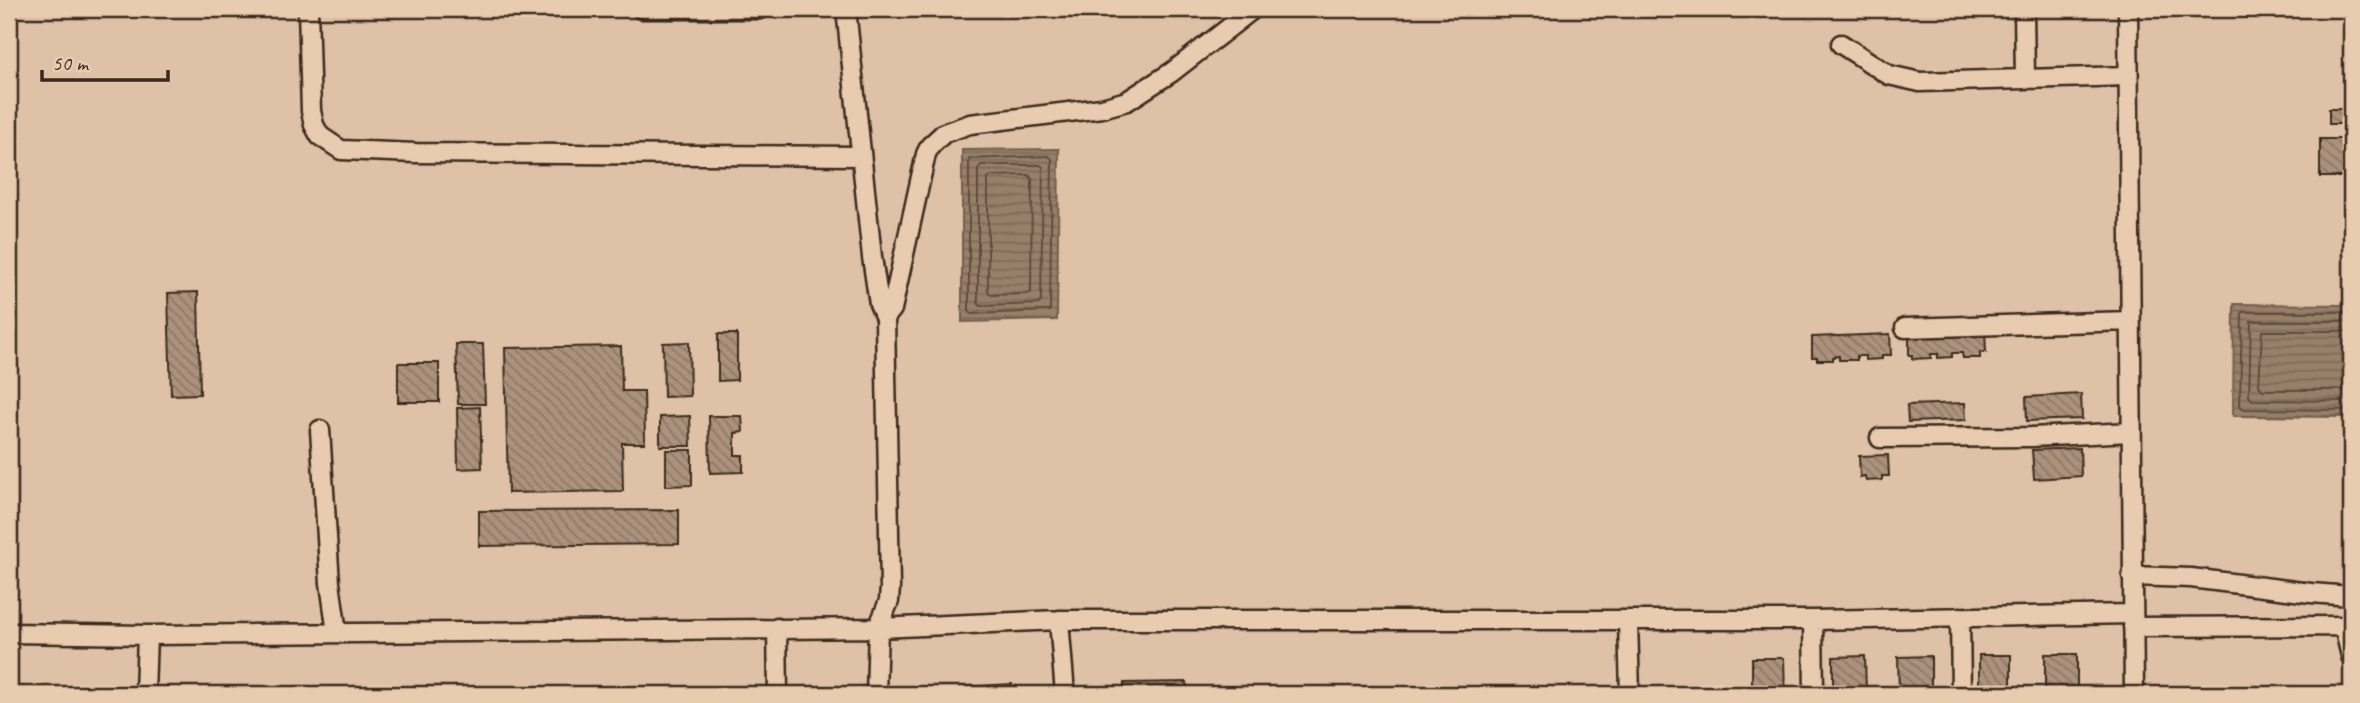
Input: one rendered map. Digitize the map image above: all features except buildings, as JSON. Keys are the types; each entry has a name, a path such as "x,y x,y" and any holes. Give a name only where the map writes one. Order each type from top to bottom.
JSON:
{"street":[{"path":"308,9 311,111 314,125 320,136 341,150 416,153 861,156"},
{"path":"642,9 759,9"},
{"path":"846,9 875,281 879,304 885,318 890,587 889,601 878,628 876,694"},
{"path":"885,318 892,309 926,154 937,138 970,124 1102,108 1127,101 1172,72 1253,9"},
{"path":"2024,9 2025,79"},
{"path":"2128,9 2134,694"},
{"path":"1841,44 1889,75 1920,82 2128,76"},
{"path":"1905,328 2130,321"},
{"path":"320,430 330,583 337,633"},
{"path":"1880,438 2031,437 2131,432"},
{"path":"2132,576 2191,578 2351,596"},
{"path":"1959,617 1961,694"},
{"path":"9,633 147,635 878,628 1059,620 1813,620 1959,617 2348,626 2351,656"},
{"path":"1059,620 1065,694"},
{"path":"1628,620 1630,694"},
{"path":"1813,620 1814,694"},
{"path":"777,628 778,694"},
{"path":"145,694 147,635"}],"water":[{"path":"1059,149 1057,320 962,322 962,150"},
{"path":"2234,304 2351,305 2351,417 2233,416"}]}
